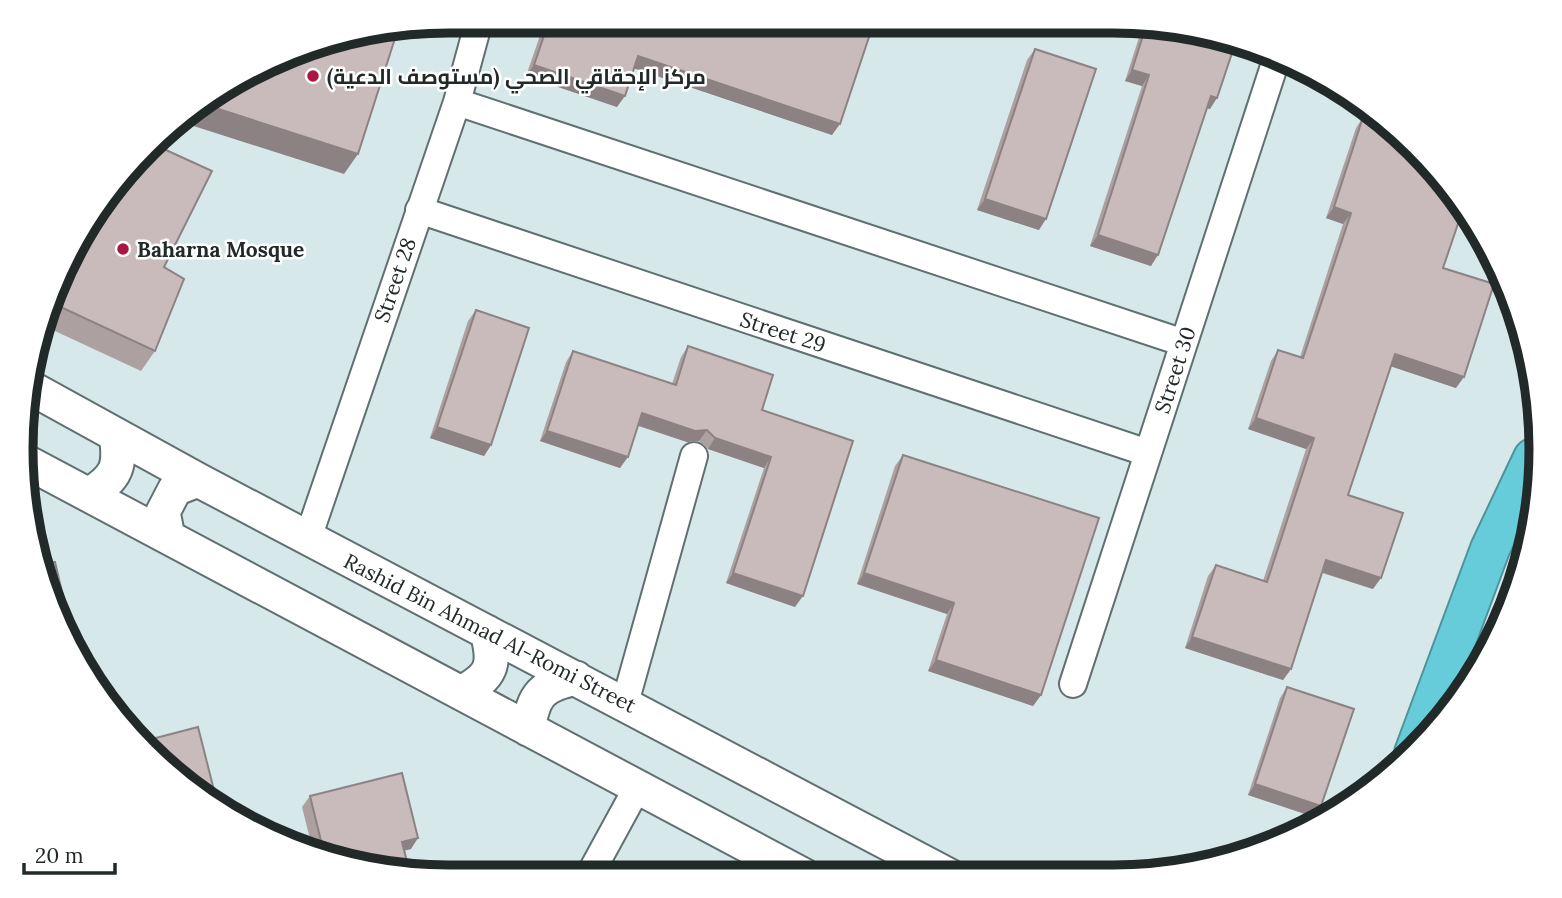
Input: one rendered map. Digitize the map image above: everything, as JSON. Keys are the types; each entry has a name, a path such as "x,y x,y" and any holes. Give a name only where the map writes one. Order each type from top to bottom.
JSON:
{"highway":[{"path":"1426,723 1490,549 1528,468"}],"street":[{"name":"Street 28","path":"308,538 457,102 476,33"},
{"name":"Street 30","path":"1073,684 1274,66"},
{"path":"457,102 1184,343"},
{"name":"Street 29","path":"419,210 1148,453"},
{"name":"Rashid Bin Ahmad Al-Romi Street","path":"38,392 198,480 625,702 929,865"},
{"path":"89,495 109,481 120,459 116,435"},
{"path":"625,702 694,456"},
{"path":"34,466 784,865"},
{"path":"168,537 163,512 175,489 198,480"},
{"path":"461,693 483,681 494,658 487,632"},
{"path":"527,729 532,703 550,684 576,678"},
{"path":"595,865 638,788"}],"building":[{"path":"545,33 870,33 840,124 638,56 625,96 534,65"},
{"path":"1143,34 1194,41 1233,51 1217,98 1211,96 1158,255 1098,235 1149,75 1132,70"},
{"name":"مركز الإحقاقي الصحي (مستوصف الدعية)","path":"395,37 358,154 212,107 265,76 315,55 341,47"},
{"path":"1035,49 1096,69 1046,219 985,199"},
{"path":"1363,117 1387,136 1426,175 1460,219 1443,268 1494,284 1464,377 1395,354 1348,495 1403,513 1381,578 1326,560 1291,669 1192,637 1216,565 1267,582 1314,438 1256,418 1278,350 1303,358 1351,213 1334,207"},
{"name":"Baharna Mosque","path":"162,148 212,171 164,267 184,279 155,351 59,306 76,265 103,218 136,175"},
{"path":"476,310 529,328 491,445 437,427"},
{"path":"688,346 773,375 762,410 853,441 803,596 733,573 771,457 715,438 707,430 695,431 642,413 628,457 547,431 573,351 676,385"},
{"path":"903,455 1099,518 1041,695 936,660 954,603 864,573"},
{"path":"55,562 67,612 55,583 49,563"},
{"path":"1287,687 1354,709 1321,806 1255,784"},
{"path":"198,727 215,793 175,762 151,739"},
{"path":"402,773 418,838 402,842 407,862 368,857 322,845 310,796"}],"place":[{"name":"مركز الإحقاقي الصحي (مستوصف الدعية)","path":"313,76"},
{"name":"Baharna Mosque","path":"123,249"}]}
